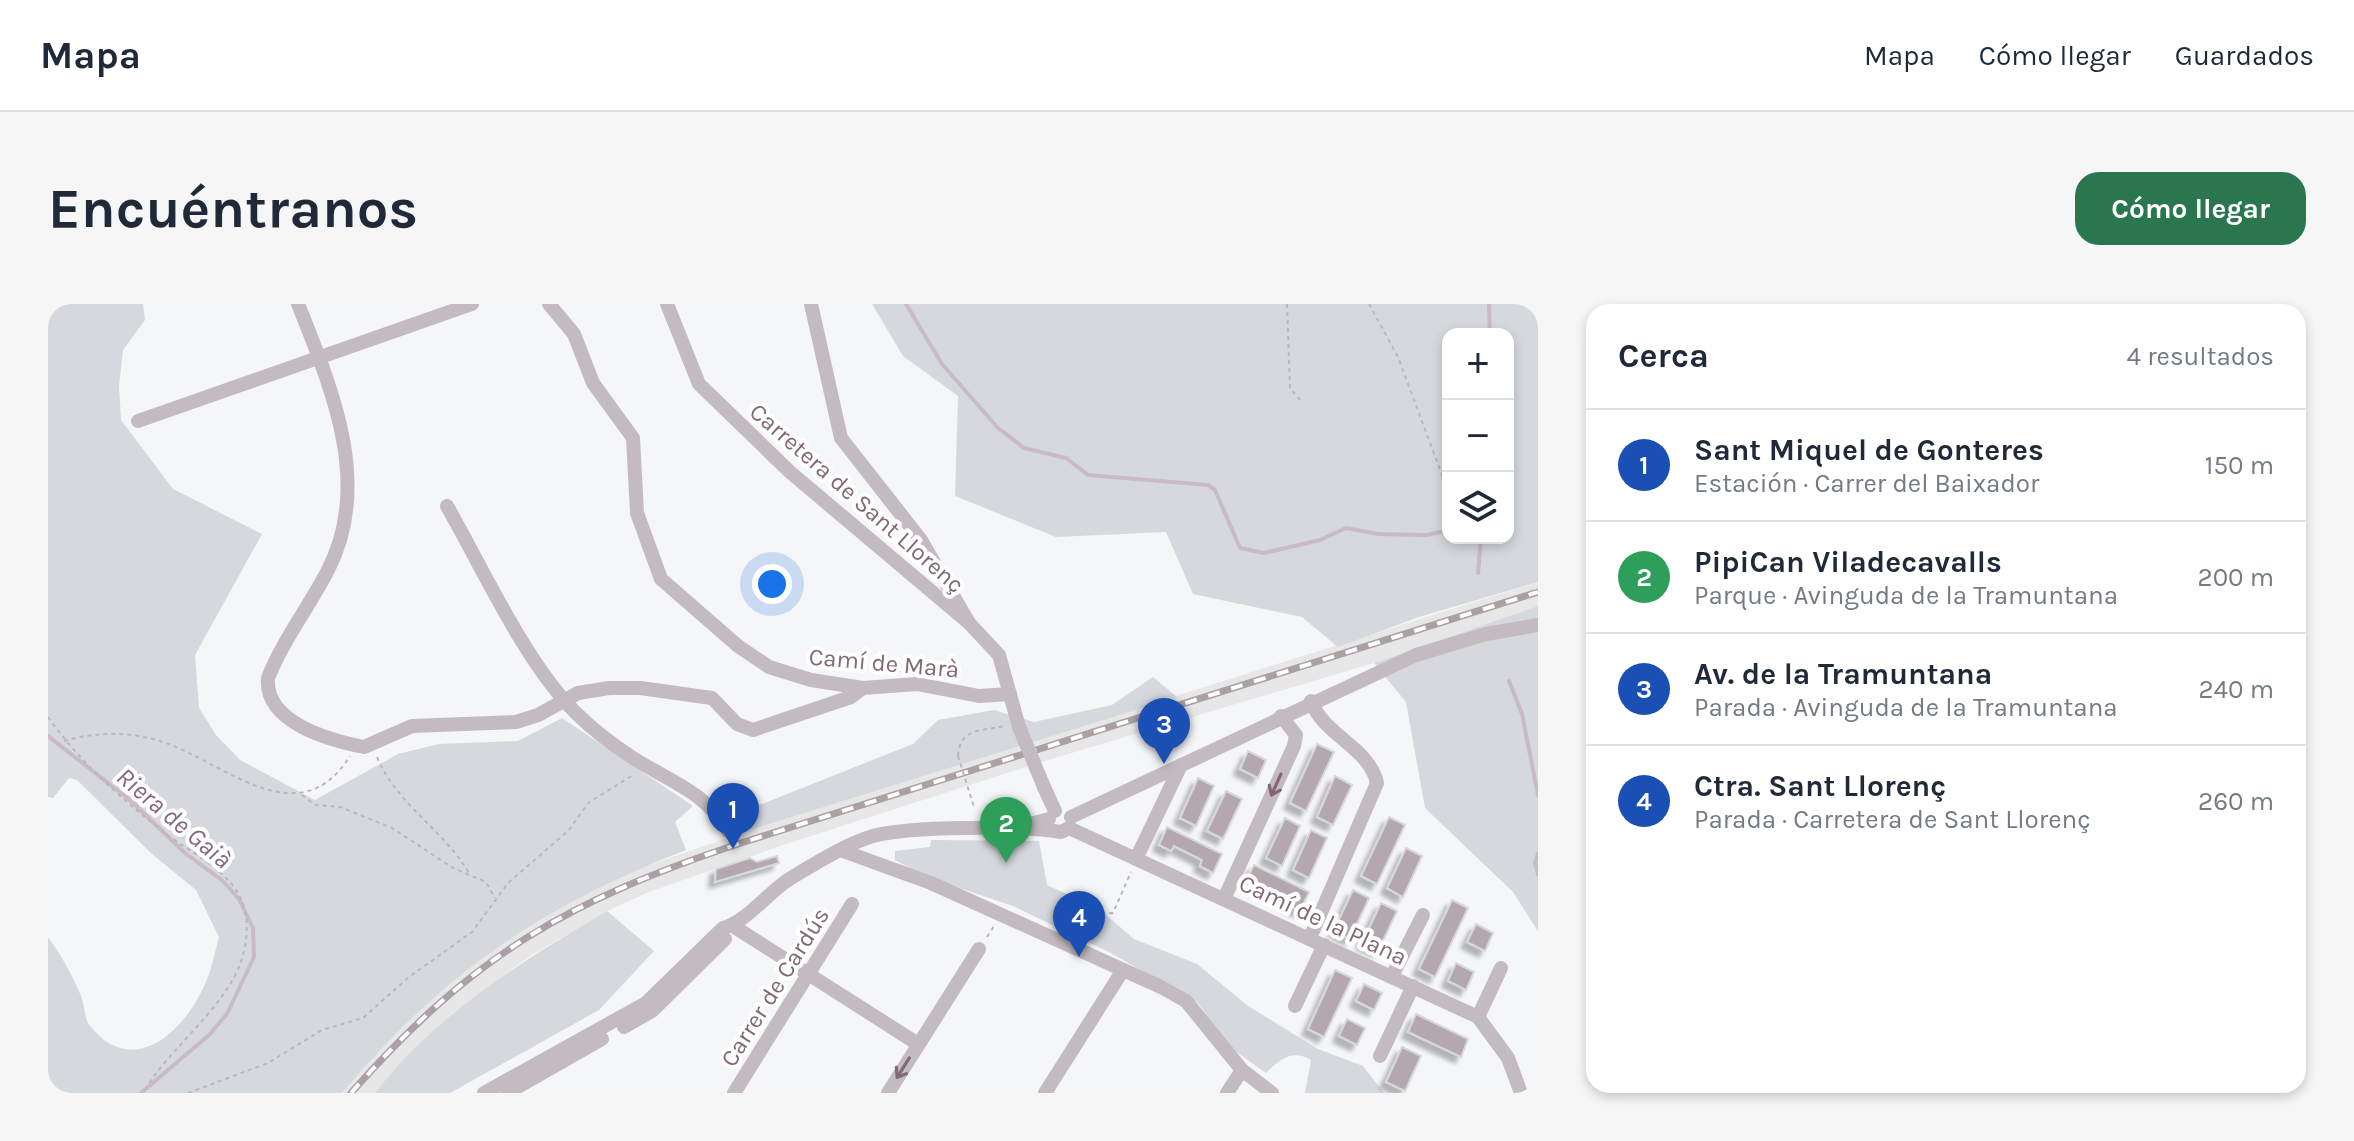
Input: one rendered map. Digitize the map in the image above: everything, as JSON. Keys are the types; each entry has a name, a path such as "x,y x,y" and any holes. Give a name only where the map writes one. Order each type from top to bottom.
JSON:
{"street":[{"path":"298,304 319,356 346,452 348,477 343,528 328,569 273,665 267,689 277,712 285,719 355,745 372,744 412,726 516,722 538,715 563,699 609,688 712,698 737,724 753,730 851,697 863,688"},
{"path":"138,421 472,304"},
{"name":"Camí de Marà","path":"549,304 574,334 593,383 633,438 637,513 661,579 738,646 787,675 863,688 917,684 979,696 1010,694"},
{"name":"Carretera de Sant Llorenç","path":"667,304 699,384 790,472 969,623 999,655 1018,724 1044,787 1052,820"},
{"path":"811,304 841,438 921,540 969,623"},
{"path":"447,506 537,666 563,699 588,724 640,762 711,805 728,831"},
{"path":"484,1093 646,1003 723,928 733,926 790,878 865,839 891,832 1010,830 1052,820 1061,832 1070,823 1137,785 1311,701 1416,655 1486,634 1538,625"},
{"path":"1310,938 1377,783 1367,762 1318,719 1311,701"},
{"path":"1281,716 1296,735"},
{"path":"1224,899 1296,735 1318,719"},
{"path":"1136,859 1181,765"},
{"path":"1137,785 1156,790 1161,805"},
{"name":"Camí de la Plana","path":"1052,820 1064,810 1070,823 1136,859 1478,1017 1508,1058 1521,1093"},
{"path":"843,851 902,871 1186,1001 1242,1070 1272,1093"},
{"name":"Carrer de Cardús","path":"734,1093 852,904"},
{"path":"1392,976 1423,915"},
{"path":"733,926 918,1044"},
{"path":"507,1093 652,1011 731,934 733,926"},
{"path":"1295,1006 1324,945"},
{"path":"888,1093 979,949"},
{"path":"1478,1017 1501,968"},
{"path":"1045,1093 1123,970"},
{"path":"1380,1056 1413,986"},
{"path":"1227,1093 1242,1070"}],"path":[{"path":"1287,304 1290,388 1301,401"},
{"path":"1369,304 1398,357 1442,475"},
{"path":"48,717 63,741 141,814 227,879 241,900 246,918 247,936 239,966 223,994 156,1070 143,1093"},
{"path":"974,807 958,756 960,741 967,735 1018,724"},
{"path":"63,741 94,733 145,737 181,749 252,786 299,793 312,792 334,775 349,759 355,745"},
{"path":"372,744 394,790 459,856 470,875"},
{"path":"188,1093 268,1063 322,1030 363,1018 409,977 472,932 508,883 569,830 588,803 628,779 640,762"},
{"path":"299,793 319,807 340,807 392,828 486,882 496,899"},
{"path":"1084,938 1096,914 1113,913 1136,859"},
{"path":"979,949 1001,915"}],"shaded area":[{"path":"48,304 143,304 145,320 123,350 119,386 121,420 173,489 262,534 195,655 199,708 216,735 240,760 315,800 398,754 439,744 518,741 562,718 693,806 675,822 686,850 585,895 497,948 418,1012 342,1093 48,1093 48,937 74,981 90,1026 106,1042 123,1049 140,1049 156,1043 185,1018 207,978 219,937 196,890 152,854 77,780 69,778 53,798 48,797"},
{"path":"872,304 1538,304 1538,582 1419,617 1338,647 1302,617 1193,594 1166,532 1056,537 955,496 958,396 903,356"},
{"path":"1538,582 1538,606 1374,663 1048,760 783,845 649,892 607,911 530,956 453,1013 375,1093 342,1093 377,1051 442,988 488,951 546,913 638,869 750,830"},
{"path":"1538,606 1538,931 1513,892 1425,808 1406,702 1374,663"},
{"path":"1153,677 1177,697 750,830 739,813 913,744 938,720 994,710 1034,722 1112,705"},
{"path":"931,840 1039,841 1047,885 1099,909 1134,939 1197,964 1248,1006 1318,1049 1363,1066 1384,1093 1305,1093 1311,1060 1298,1055 1287,1057 1266,1073 1231,1048 1198,1003 1109,952 1013,906 927,877 895,860 895,851 930,847"},
{"path":"607,911 654,951 599,1010 450,1093 375,1093 425,1038 482,991 543,949"}],"building":[{"path":"1317,744 1334,752 1306,811 1290,803"},
{"path":"1248,751 1266,760 1258,778 1240,769"},
{"path":"1335,776 1352,785 1333,825 1317,817"},
{"path":"1198,778 1214,786 1196,826 1180,818"},
{"path":"1226,791 1242,799 1223,839 1207,831"},
{"path":"1389,817 1405,825 1377,884 1361,876"},
{"path":"1285,818 1300,826 1282,866 1266,858"},
{"path":"1167,827 1222,854 1213,873 1200,866 1202,860 1174,846 1171,851 1159,845"},
{"path":"1311,830 1327,838 1309,878 1293,870"},
{"path":"1406,848 1422,856 1403,897 1387,888"},
{"path":"777,856 779,863 715,882 716,869 750,858 757,862"},
{"path":"1254,865 1309,892 1300,911 1286,904 1289,898 1260,884 1258,890 1245,883"},
{"path":"1353,890 1369,898 1350,939 1334,930"},
{"path":"1452,900 1468,908 1435,977 1419,969"},
{"path":"1381,903 1397,911 1378,951 1362,943"},
{"path":"1476,924 1493,933 1485,951 1467,942"},
{"path":"1456,963 1474,972 1466,990 1448,981"},
{"path":"1335,970 1352,978 1324,1037 1308,1029"},
{"path":"1364,984 1382,993 1374,1010 1356,1001"},
{"path":"1416,1014 1468,1039 1461,1057 1408,1032"},
{"path":"1347,1019 1365,1028 1357,1045 1339,1036"},
{"path":"1402,1047 1421,1056 1405,1091 1386,1082"}],"waterway":[{"path":"906,304 942,364 998,428 1024,448 1066,458 1088,475 1208,485 1215,490 1240,548 1264,553 1320,540 1346,528 1378,534 1427,535 1442,531"},
{"path":"1489,304 1490,328"},
{"path":"1478,573 1480,544"},
{"path":"1509,681 1522,714 1538,795"},
{"name":"Riera de Gaià","path":"48,736 131,801 185,853 223,881 239,899 253,928 254,957 227,1014 209,1035 141,1093"},
{"path":"1538,854 1535,863 1538,874"}],"railway":[{"path":"351,1093 439,1003 483,968 527,938 624,887 741,843 1538,592"}],"place":[{"name":"Av. de la Tramuntana","path":"1164,764"},
{"name":"Sant Miquel de Gonteres","path":"733,849"},
{"name":"PipiCan Viladecavalls","path":"1006,863"},
{"name":"Ctra. Sant Llorenç","path":"1079,957"}]}
